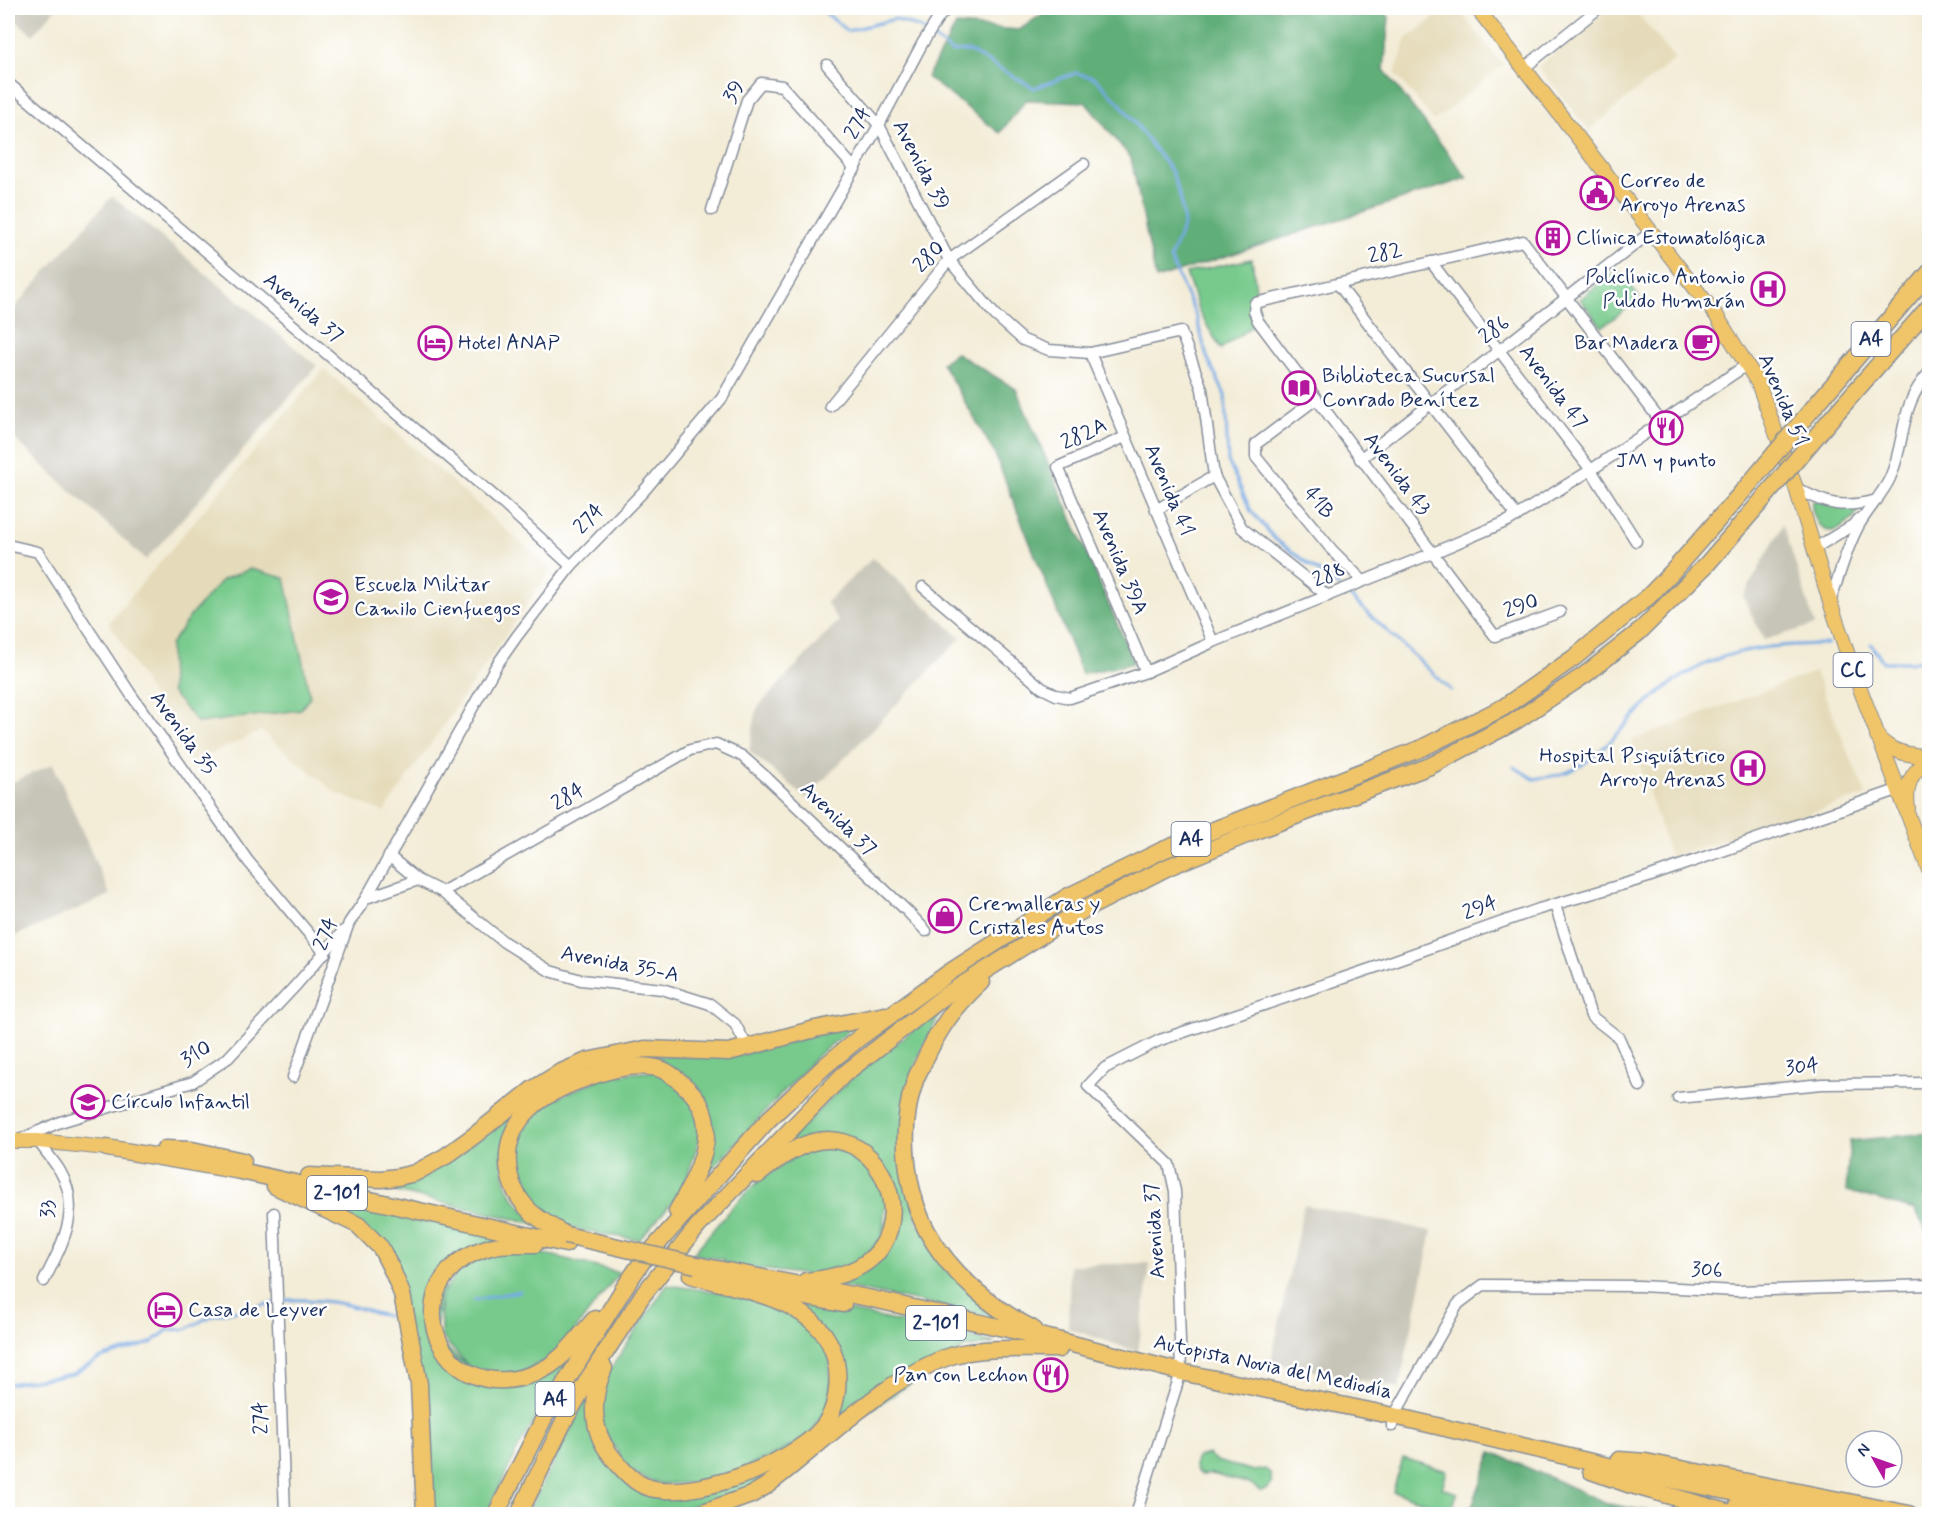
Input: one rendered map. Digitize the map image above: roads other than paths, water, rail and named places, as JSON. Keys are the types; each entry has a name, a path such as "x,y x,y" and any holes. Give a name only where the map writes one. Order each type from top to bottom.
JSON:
{"highway":[{"name":"A4","path":"496,1515 546,1414 624,1288 658,1243 769,1119 826,1065 958,966 1067,897 1163,850 1422,748 1504,707 1575,657 1625,617 1673,571 1929,272"},
{"name":"A4","path":"519,1515 564,1421 642,1296 698,1226 843,1075 946,995 1072,916 1168,867 1263,828 1430,766 1514,722 1586,674 1639,632 1707,564 1929,306"},
{"path":"1816,404 1832,417"},
{"path":"1056,1344 1015,1320 986,1298 952,1268 927,1231 914,1195 907,1155 907,1121 914,1084 938,1033 960,1001 986,978 1072,916"},
{"path":"309,1176 381,1179 415,1173 446,1156 532,1089 559,1073 587,1061 645,1048 729,1052 815,1029 892,1014"},
{"path":"566,1239 532,1212 519,1197 509,1179 508,1156 515,1128 528,1111 548,1095 573,1083 604,1071 652,1066 678,1079 695,1096 703,1112 707,1131 706,1144 698,1170 658,1243"},
{"path":"698,1226 771,1164 792,1151 814,1142 833,1141 853,1147 870,1158 889,1188 892,1204 891,1218 885,1237 875,1255 860,1267 841,1275 794,1283"},
{"name":"2-101","path":"107,1148 192,1150 309,1176 694,1270"},
{"name":"2-101","path":"107,1148 241,1172 566,1239"},
{"path":"241,1172 358,1225 381,1248 402,1294 419,1384 425,1515"},
{"path":"566,1239 490,1247 461,1260 452,1268 438,1288 433,1303 432,1317 440,1344 452,1362 469,1374 490,1380 516,1379 539,1372 559,1358 624,1288"},
{"path":"642,1296 605,1365 595,1398 595,1420 600,1436 617,1464 646,1487 669,1490 694,1488 746,1474 773,1463 801,1448 823,1427 836,1401 838,1378 828,1338 814,1323 794,1308 694,1270"},
{"name":"Autopista Novia del Mediodía","path":"694,1270 1056,1344"},
{"name":"Autopista Novia del Mediodía","path":"694,1270 794,1283 1056,1344 1180,1376 1579,1463 1780,1515"},
{"path":"698,1515 751,1495 766,1486 893,1386 922,1367 956,1354 1056,1344"},
{"path":"1579,1463 1646,1462 1909,1515"},
{"path":"1579,1463 1628,1484 1734,1515"},
{"name":"Autopista Novia del Mediodía","path":"1634,1476 1839,1515"}],"main road":[{"name":"Avenida 51","path":"1477,8 1716,315 1758,383 1796,488 1830,602 1877,737 1929,873"},
{"path":"1877,737 1888,747 1901,754 1929,758"},
{"path":"1891,775 1929,758"},
{"path":"1909,820 1906,797 1909,783 1917,767 1929,758"},
{"name":"2-101","path":"11,1142 38,1141 107,1148"}],"street":[{"name":"274","path":"293,1077 349,923 366,897 496,666 571,566 642,492 722,398 855,169 922,44 948,8"},
{"path":"1524,68 1599,8"},
{"name":"Avenida 39","path":"827,65 879,125 949,260 995,315 1023,340 1048,350 1090,353"},
{"name":"Avenida 37","path":"8,83 500,501 571,566"},
{"name":"39","path":"712,210 747,100 761,83 782,86 855,169"},
{"name":"280","path":"830,406 949,260 1084,164"},
{"name":"286","path":"1360,459 1652,231"},
{"name":"282","path":"1255,303 1523,241 1567,298"},
{"name":"Avenida 47","path":"1431,262 1591,470 1636,541"},
{"path":"1338,284 1517,516"},
{"path":"1567,298 1662,423"},
{"name":"Avenida 43","path":"1255,303 1254,311 1258,321 1495,636"},
{"path":"1090,353 1182,332 1202,389 1214,476 1242,528 1328,596"},
{"name":"Avenida 41","path":"1090,353 1213,642"},
{"name":"288","path":"923,587 1042,688 1052,694 1070,698 1146,672 1213,642 1433,554 1517,516 1591,470 1748,364"},
{"path":"1830,602 1852,538 1889,480 1896,462 1911,397 1929,372"},
{"name":"41B","path":"1316,399 1256,444 1256,457 1332,550 1363,581"},
{"name":"282A","path":"1058,467 1125,437"},
{"name":"Avenida 39A","path":"1058,467 1146,672"},
{"path":"1156,510 1214,476"},
{"path":"1796,488 1816,499 1842,506 1877,500"},
{"path":"1815,548 1853,525 1877,500"},
{"name":"Avenida 35","path":"8,545 38,552 130,693 248,861 325,953"},
{"name":"290","path":"1495,636 1560,612"},
{"name":"Avenida 37","path":"716,744 742,756 766,777 926,931"},
{"name":"284","path":"442,892 690,750 716,744"},
{"name":"294","path":"1088,1086 1105,1068 1160,1040 1555,904 1645,878 1897,790"},
{"name":"Avenida 35-A","path":"389,856 418,880 442,892 504,942 550,971 581,980 662,989 710,1004 735,1024 748,1048"},
{"path":"366,897 418,880"},
{"path":"1555,904 1592,1016 1619,1038 1640,1086"},
{"name":"310","path":"11,1142 60,1122 192,1082 228,1058 325,953 349,923"},
{"name":"304","path":"1678,1098 1822,1084 1929,1083"},
{"name":"Avenida 37","path":"1088,1086 1169,1164 1175,1191 1180,1376 1136,1515"},
{"name":"33","path":"38,1141 60,1172 68,1191 70,1220 45,1281"},
{"name":"274","path":"274,1213 285,1515"},
{"name":"306","path":"1393,1421 1458,1304 1483,1285 1639,1286 1737,1291 1929,1285"}],"waterway":[{"path":"820,8 847,31 895,19 920,28 952,52 969,51 1034,88 1076,73 1095,78 1122,106 1172,172 1181,200 1184,224 1170,258 1196,316 1207,357 1225,395 1228,461 1251,511 1275,539 1339,587"},
{"path":"1344,591 1451,690"},
{"path":"1514,767 1534,779 1570,771 1606,746 1659,693 1679,678 1719,658 1759,648 1827,644"},
{"path":"1871,644 1883,662 1911,662 1930,658"},
{"path":"474,1300 520,1291"},
{"path":"280,1301 306,1300 336,1303 387,1316"},
{"path":"8,1384 73,1374 101,1358 151,1343 168,1330 186,1329 213,1315 274,1303"}],"place":[{"name":"Correo de Arroyo Arenas","path":"1597,193"},
{"name":"Clínica Estomatológica","path":"1553,238"},
{"name":"Policlínico Antonio Pulido Humarán","path":"1768,289"},
{"name":"Hotel ANAP","path":"435,343"},
{"name":"Bar Madera","path":"1702,343"},
{"name":"Biblioteca Sucursal Conrado Benítez","path":"1299,388"},
{"name":"JM y punto","path":"1666,428"},
{"name":"Escuela Militar Camilo Cienfuegos","path":"331,597"},
{"name":"Hospital Psiquiátrico Arroyo Arenas","path":"1748,768"},
{"name":"Cremalleras y Cristales Autos","path":"945,916"},
{"name":"Círculo Infantil","path":"88,1102"},
{"name":"Casa de Leyver","path":"165,1310"},
{"name":"Pan con Lechon","path":"1051,1375"}]}
